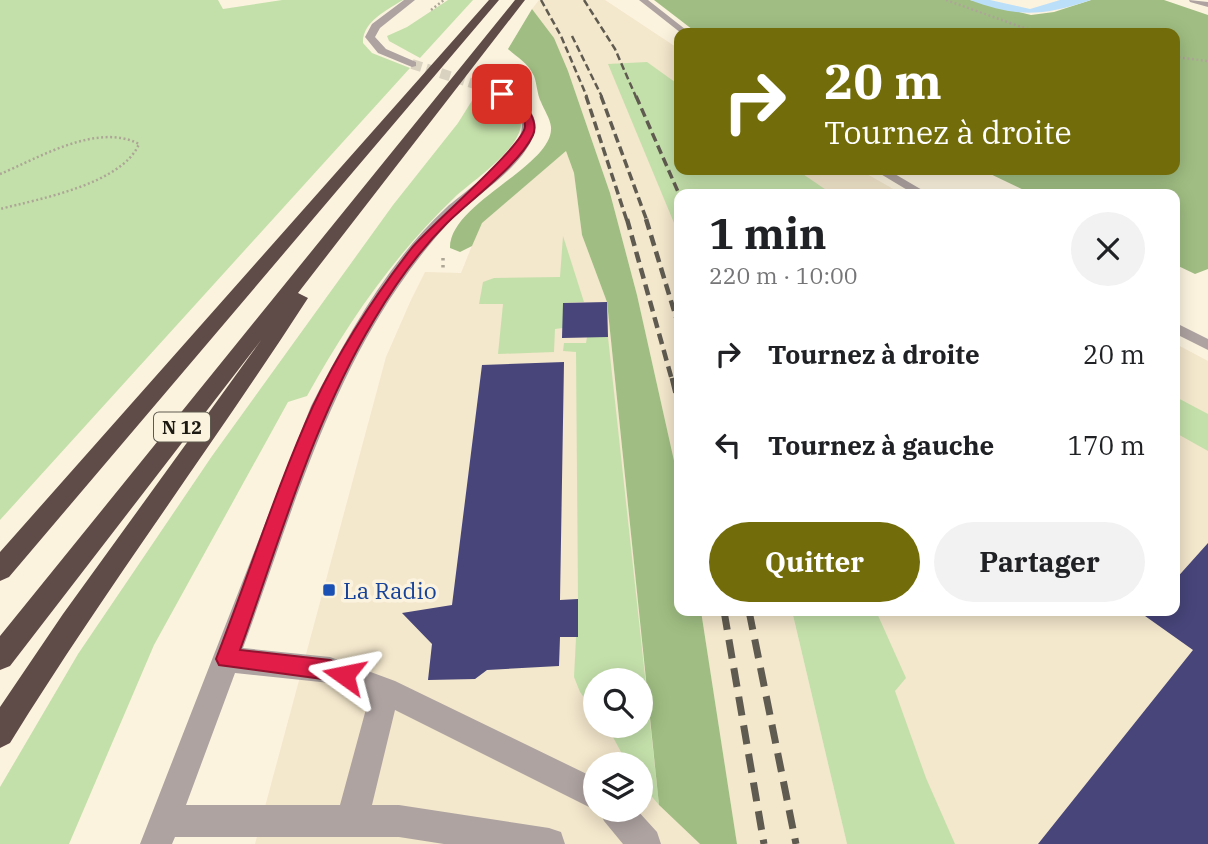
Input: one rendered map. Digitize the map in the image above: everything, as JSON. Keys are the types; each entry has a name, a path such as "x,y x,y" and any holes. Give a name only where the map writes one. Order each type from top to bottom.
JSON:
{"highway":[{"name":"N 12","path":"0,570 494,0"},
{"name":"N 12","path":"0,657 520,0"},
{"path":"0,733 38,671 125,544 260,359 364,197"}],"street":[{"path":"410,0 376,26 370,37 382,51 412,64"},
{"path":"481,86 520,105 528,118 527,136 502,166 442,221 416,251 367,320 321,406 160,833 353,818 399,821 549,844"},
{"path":"227,659 330,670 385,691 583,788"},
{"path":"353,818 385,691"},
{"path":"626,822 645,844"}],"lane":[{"path":"643,0 679,28"},
{"path":"1193,0 1208,5"},
{"path":"889,175 914,189"},
{"path":"1180,330 1208,345"}],"path":[{"path":"946,0 1024,28"},
{"path":"1180,58 1208,61"},
{"path":"0,174 104,137 125,137 139,144 134,156 111,172 71,188 0,209"}],"shaded area":[{"path":"539,0 605,0 674,46 674,175 869,175 893,189 674,189 674,461 637,295 610,193 568,71 532,9"},
{"path":"566,151 574,173 582,235 607,302 645,668 583,668 583,738 652,738 659,805 700,844 255,844 386,357 425,272 461,273 481,223"},
{"path":"1180,346 1208,361 1208,844 891,844 819,616 1180,616"},
{"path":"702,616 793,616 847,844 737,844"}],"green space":[{"path":"0,0 218,0 223,9 282,0 403,0 371,23 363,43 372,53 410,68 0,520"},
{"path":"448,0 473,0 420,58 389,41 387,36 407,27"},
{"path":"654,0 970,0 1031,15 1054,12 1091,0 1164,0 1208,15 1208,269 1195,274 1180,267 1180,189 1022,189 992,175 1180,175 1180,28 690,28"},
{"path":"532,9 554,38 568,71 610,193 637,295 674,461 674,616 702,616 737,844 700,844 659,805 652,738 653,668 645,668 607,302 582,235 574,173 566,151 482,223 472,246 460,252 450,248 454,231 466,216 520,171 547,142 551,127 534,76 526,64 508,49"},
{"path":"647,62 674,81 674,175 804,175 825,189 674,189 674,223 608,64"},
{"path":"478,91 512,106 517,111 521,124 519,134 504,154 454,198 411,243 355,317 307,396 288,402 154,645 69,844 0,844 0,787 78,654 212,456 393,205 458,123"},
{"path":"563,236 584,302 563,303 563,328 555,329 554,352 498,354 503,304 479,304 483,282 494,278 560,277"},
{"path":"587,337 608,337 644,668 583,668 583,696 574,677 578,599 576,352 563,351 564,343 586,343"},
{"path":"1180,399 1208,414 1208,451 1180,435"},
{"path":"793,616 878,616 906,678 895,691 926,778 955,844 847,844"},
{"path":"613,738 652,738 659,805 653,798 653,752 621,752"}],"water":[{"path":"970,0 990,0 1030,9 1060,0 1091,0 1031,13 1003,10"}],"building":[{"path":"607,302 608,337 562,338 563,303"},
{"path":"564,362 560,600 578,599 578,637 560,637 559,666 487,670 475,679 428,680 432,644 402,613 452,605 482,365"},
{"path":"1208,543 1208,844 1038,844 1193,650 1145,616 1180,616 1180,574"}],"tunnel":[{"path":"412,64 481,86"}],"railway":[{"path":"541,0 561,36 587,97"},
{"path":"584,0 615,49 636,97"},
{"path":"572,36 602,97"},
{"path":"586,96 627,221"},
{"path":"601,96 647,221"},
{"path":"636,96 677,189"},
{"path":"627,219 672,380"},
{"path":"646,219 674,311"},
{"path":"672,378 674,386"},
{"path":"725,616 764,844"},
{"path":"750,616 796,844"}],"place":[{"name":"La Radio","path":"329,590"}],"route":[{"path":"344,675 330,670 227,659 321,406 340,367 367,320 416,251 468,195 502,166 527,136 530,126 525,111 502,94"}]}
